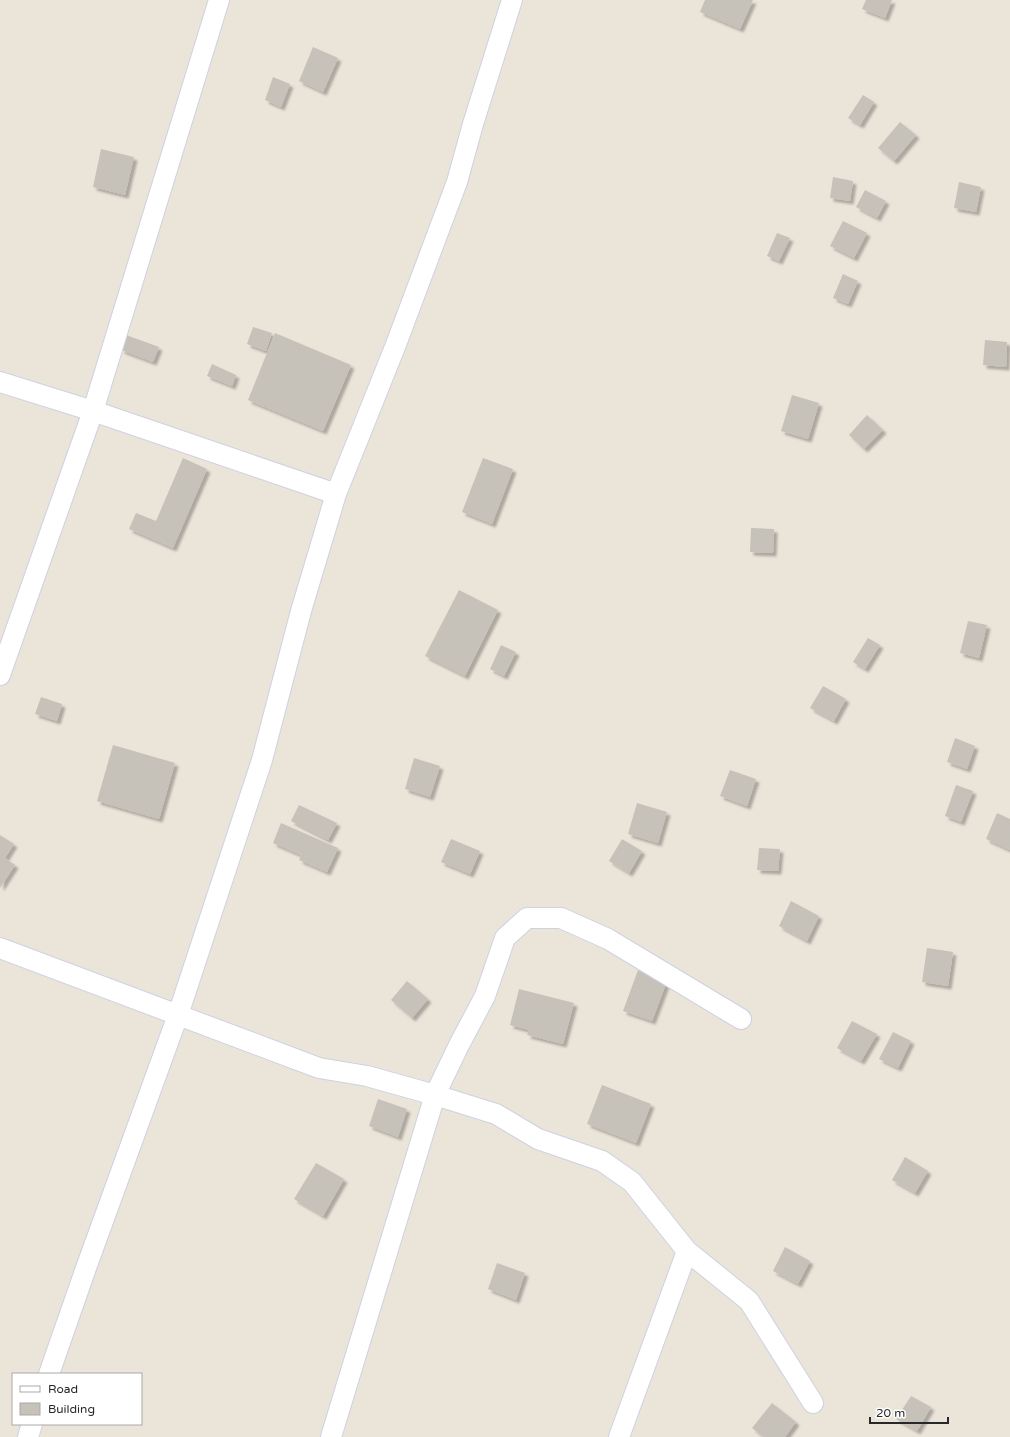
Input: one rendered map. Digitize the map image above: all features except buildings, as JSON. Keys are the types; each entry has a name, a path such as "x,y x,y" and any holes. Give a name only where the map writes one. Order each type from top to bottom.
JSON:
{"street":[{"path":"0,675 93,411 219,0"},
{"path":"49,1373 178,1015 262,760 301,611 336,494 395,346 457,182 473,124 512,0"},
{"path":"0,382 93,411 336,494"},
{"path":"331,1437 435,1095 485,996 505,938 527,918 561,918 608,938 741,1019"},
{"path":"0,948 319,1068 367,1076 496,1114 538,1139 602,1161 632,1182 687,1251 749,1301 814,1403"},
{"path":"619,1437 687,1251"},
{"path":"28,1437 32,1425"}]}
